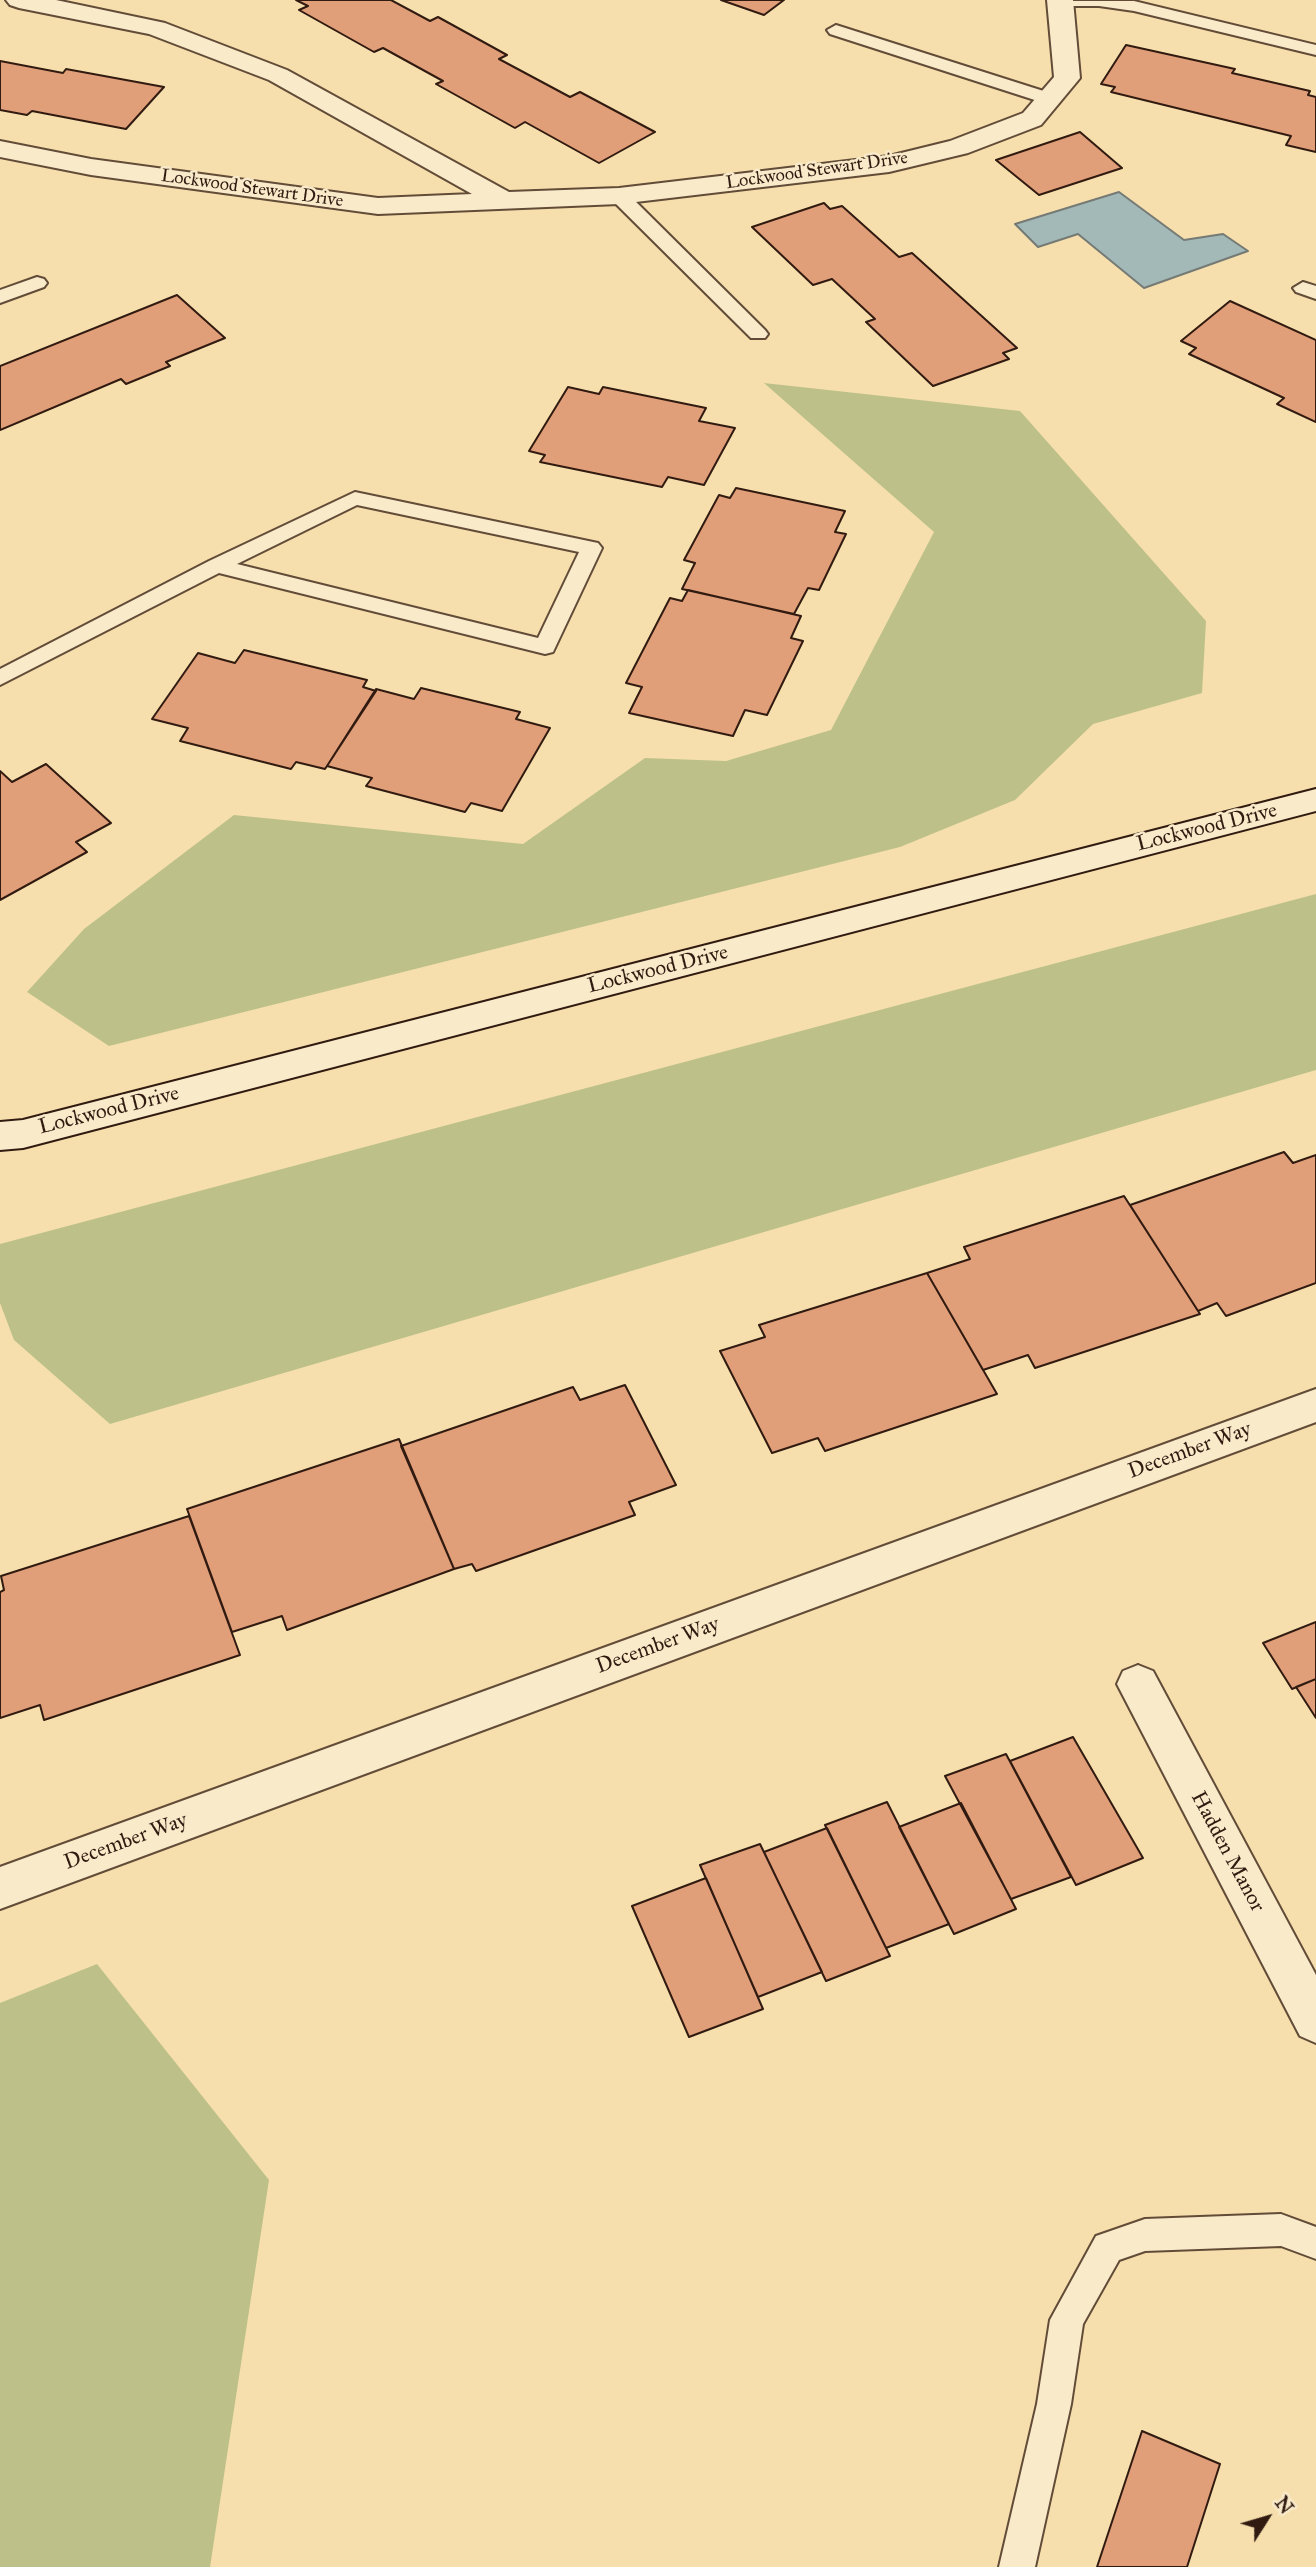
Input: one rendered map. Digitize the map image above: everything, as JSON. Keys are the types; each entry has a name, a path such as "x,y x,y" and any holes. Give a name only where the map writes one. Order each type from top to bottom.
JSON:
{"street":[{"path":"19,0 156,28 278,75 506,201"},
{"name":"Lockwood Stewart Drive","path":"0,149 91,167 378,206 619,196 889,164 959,147 1032,119 1067,78 1060,1"},
{"name":"Lockwood Drive","path":"0,1136 50,1127 1316,800"},
{"name":"December Way","path":"0,1888 1316,1405"},
{"name":"Hadden Manor","path":"1138,1684 1316,2021"}],"lane":[{"path":"1060,1 1099,1 1134,6 1316,50"},
{"path":"836,30 1050,99"},
{"path":"619,196 758,334"},
{"path":"0,297 37,283"},
{"path":"0,678 216,566 355,498 591,548 545,648 216,566"},
{"path":"1017,2567 1054,2404 1067,2320 1108,2248 1145,2235 1281,2230 1316,2243"}],"green space":[{"path":"764,383 1020,411 1206,621 1202,693 1093,724 1015,800 900,847 109,1046 27,992 84,929 234,815 523,844 645,758 726,761 831,730 934,532"},
{"path":"1316,894 1316,1070 110,1424 14,1340 0,1303 0,1244"},
{"path":"97,1964 269,2180 210,2567 0,2567 0,2003"}],"water":[{"path":"1119,192 1184,240 1223,234 1248,251 1144,288 1078,234 1038,247 1015,224"}],"building":[{"path":"296,0 391,0 430,21 438,17 507,55 499,59 570,97 580,92 655,132 599,163 525,122 515,128 436,84 443,81 383,48 374,52 299,10 308,6"},
{"path":"721,0 784,0 764,15"},
{"path":"1126,45 1235,69 1232,73 1310,91 1308,95 1316,97 1316,152 1286,145 1291,136 1111,92 1115,87 1101,84"},
{"path":"0,61 63,73 66,69 164,87 126,129 32,111 27,115 0,110"},
{"path":"1080,132 1122,168 1039,195 996,160"},
{"path":"824,203 830,209 842,206 899,257 912,253 1017,348 1003,353 1009,359 933,386 866,322 875,319 832,279 813,285 752,227"},
{"path":"177,295 225,338 166,362 170,366 126,384 121,379 0,430 0,366"},
{"path":"1230,301 1316,340 1316,422 1277,404 1284,398 1189,354 1196,348 1181,341"},
{"path":"568,387 599,394 603,387 706,408 699,421 735,428 704,485 668,477 662,487 540,462 545,455 529,451"},
{"path":"736,488 845,511 835,532 846,534 819,590 808,588 794,614 682,589 695,563 684,560 719,495 730,498"},
{"path":"688,590 801,616 791,638 803,641 767,715 745,710 733,736 629,713 642,687 626,683 670,598 682,601"},
{"path":"244,650 367,680 363,687 376,691 325,769 296,762 291,769 180,741 188,728 152,719 198,653 235,663"},
{"path":"421,688 520,712 516,719 550,728 502,811 471,803 465,812 366,786 372,778 327,766 376,689 414,699"},
{"path":"46,764 111,823 76,842 87,852 0,900 0,771 12,782"},
{"path":"1284,1152 1293,1163 1316,1155 1316,1283 1226,1316 1217,1303 1198,1311 1130,1205"},
{"path":"1124,1196 1200,1314 1035,1368 1028,1355 983,1370 927,1273 970,1259 964,1247"},
{"path":"927,1273 997,1394 825,1451 818,1438 772,1453 720,1351 765,1337 759,1325"},
{"path":"625,1385 676,1485 629,1502 635,1515 476,1571 472,1564 454,1569 401,1446 573,1387 580,1400"},
{"path":"399,1439 454,1569 287,1630 282,1616 232,1632 187,1509"},
{"path":"189,1516 240,1655 44,1720 40,1705 0,1718 0,1592 4,1590 1,1576"},
{"path":"1316,1622 1316,1679 1292,1689 1263,1643"},
{"path":"1316,1679 1316,1718 1296,1687"},
{"path":"1073,1737 1143,1858 1076,1885 1010,1761"},
{"path":"1006,1754 1071,1877 1011,1899 945,1776"},
{"path":"887,1802 949,1924 886,1948 825,1825"},
{"path":"961,1803 1016,1909 954,1934 899,1827"},
{"path":"827,1828 890,1956 826,1981 764,1852"},
{"path":"760,1844 822,1972 758,1997 700,1865"},
{"path":"706,1878 763,2009 689,2037 632,1906"},
{"path":"1142,2431 1220,2464 1187,2567 1097,2567"}]}
